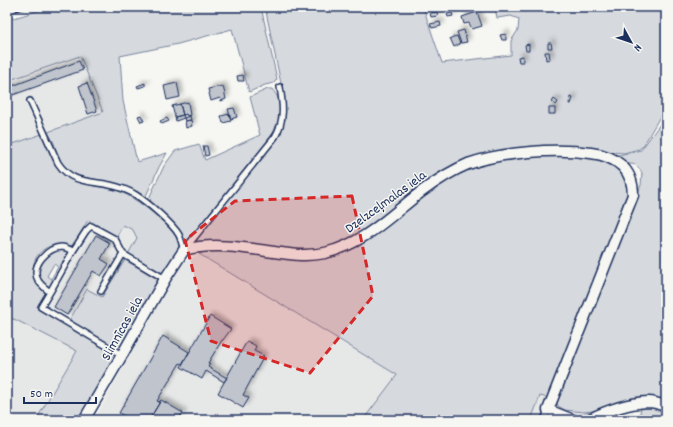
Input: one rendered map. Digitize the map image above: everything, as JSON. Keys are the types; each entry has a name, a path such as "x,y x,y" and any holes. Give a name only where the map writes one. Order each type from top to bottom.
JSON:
{"street":[{"name":"Dzelzceļmalas iela","path":"184,250 199,246 212,245 286,254 325,253 343,248 367,235 422,191 453,171 468,165 492,158 533,152 569,151 599,154 610,157 620,164 629,176 632,184 633,195 546,415"},
{"name":"Slimnīcas iela","path":"84,420 165,279 184,250"},
{"path":"588,420 638,403 653,402 666,407"},
{"path":"546,415 573,420"}],"lane":[{"path":"184,250 275,137 279,130 283,112 280,87"},
{"path":"30,101 63,171 73,178 110,185 124,189 137,196 171,224 179,235 184,250"},
{"path":"122,356 41,307 73,251 91,226 115,239 123,254 165,279"},
{"path":"50,292 37,278 36,269 40,260 46,253 54,248 63,247 73,251"},
{"path":"101,291 123,254"}],"highlighted area":[{"path":"352,196 373,296 310,373 211,341 185,240 235,201"}],"shaded area":[{"path":"51,7 261,7 277,79 274,83 249,92 232,29 178,44 120,56 123,101 137,162 167,153 145,198 132,190 117,184 74,175 64,168 59,161 54,143 48,132 103,112 80,56 7,81 7,20"},
{"path":"265,7 423,7 442,63 511,55 511,41 518,30 519,19 511,16 497,18 495,7 666,7 666,106 643,146 639,149 624,153 568,148 484,156 385,215 376,224 346,243 310,252 192,244 281,131 285,111 284,98"},
{"path":"80,56 103,112 7,146 7,81"},
{"path":"268,89 272,89 276,94 280,105 279,120 274,132 188,241 184,239 174,224 151,204 150,196 164,166 175,151 199,144 205,160 260,135 250,97"},
{"path":"666,116 666,138 664,142 666,143 666,403 584,412 565,410 558,406 556,401 561,386 641,185 642,173 638,167 624,163 615,157 641,150"},
{"path":"42,134 59,169 64,174 74,181 116,190 132,198 154,214 172,231 179,247 175,257 163,273 128,254 137,238 133,230 123,225 117,236 88,220 73,246 61,244 51,246 42,250 37,257 34,265 34,274 38,284 46,294 37,309 115,353 116,355 80,420 36,420 77,351 16,320 7,317 7,146"},
{"path":"540,154 594,157 613,162 625,175 629,193 548,398 540,396 531,420 363,420 397,375 199,254 212,249 313,258 338,255 359,246 424,193 470,167 488,162"},
{"path":"88,220 117,236 123,224 133,230 137,238 102,298 87,289 66,326 37,309"},
{"path":"57,250 70,251 49,289 40,277 39,267 41,262","holes":["54,264 58,267 51,279 47,276"]},
{"path":"199,254 397,375 363,420 94,420 180,264"},
{"path":"125,260 159,280 119,350 69,321 87,289 102,297"},
{"path":"7,317 16,320 77,351 36,420 7,420"},
{"path":"540,396 556,401 609,420 531,420"},
{"path":"650,407 666,412 666,420 638,420 641,409"},
{"path":"633,412 634,420 612,420"}],"building":[{"path":"437,12 438,16 431,17 430,13"},
{"path":"477,12 482,26 472,29 469,23 464,24 462,17"},
{"path":"452,13 453,16 448,17 447,14"},
{"path":"440,22 441,26 432,28 430,24"},
{"path":"464,30 467,42 461,43 457,32"},
{"path":"506,34 506,40 502,40 500,35"},
{"path":"457,36 460,44 454,47 450,38"},
{"path":"548,43 551,43 552,48 548,48"},
{"path":"529,44 529,51 526,51 525,45"},
{"path":"545,52 549,52 550,59 546,60"},
{"path":"523,56 523,62 519,62 518,57"},
{"path":"79,61 83,70 7,97 7,88"},
{"path":"243,75 244,81 238,81 237,76"},
{"path":"87,83 97,111 88,114 79,86"},
{"path":"145,83 145,86 138,88 137,86"},
{"path":"177,83 180,97 167,100 164,86"},
{"path":"223,86 226,99 221,101 220,98 211,101 208,89"},
{"path":"570,97 573,98 571,104 569,104"},
{"path":"554,99 558,102 556,105 552,102"},
{"path":"188,102 190,115 187,116 186,114 183,115 180,104"},
{"path":"180,104 183,115 175,117 172,106"},
{"path":"234,108 237,117 231,119 228,109"},
{"path":"549,108 555,108 555,114 549,114"},
{"path":"229,114 231,121 223,123 221,116"},
{"path":"141,115 144,121 141,122 138,116"},
{"path":"183,115 184,118 176,121 175,117"},
{"path":"190,116 191,120 185,121 184,118"},
{"path":"167,118 169,121 162,124 160,121"},
{"path":"191,120 192,126 186,128 185,121"},
{"path":"203,146 207,146 209,155 205,156"},
{"path":"96,235 110,243 101,259 109,264 101,276 93,271 67,315 54,307"},
{"path":"210,316 231,329 222,340 208,363 210,364 208,367 227,378 224,382 206,371 202,379 181,367"},
{"path":"163,336 189,352 182,364 180,363 157,401 160,402 149,420 131,420 119,413"},
{"path":"247,341 256,346 254,351 264,356 243,395 249,398 243,408 218,393"},
{"path":"161,400 183,413 178,420 149,420"}],"railway":[{"path":"7,12 24,7"}]}
